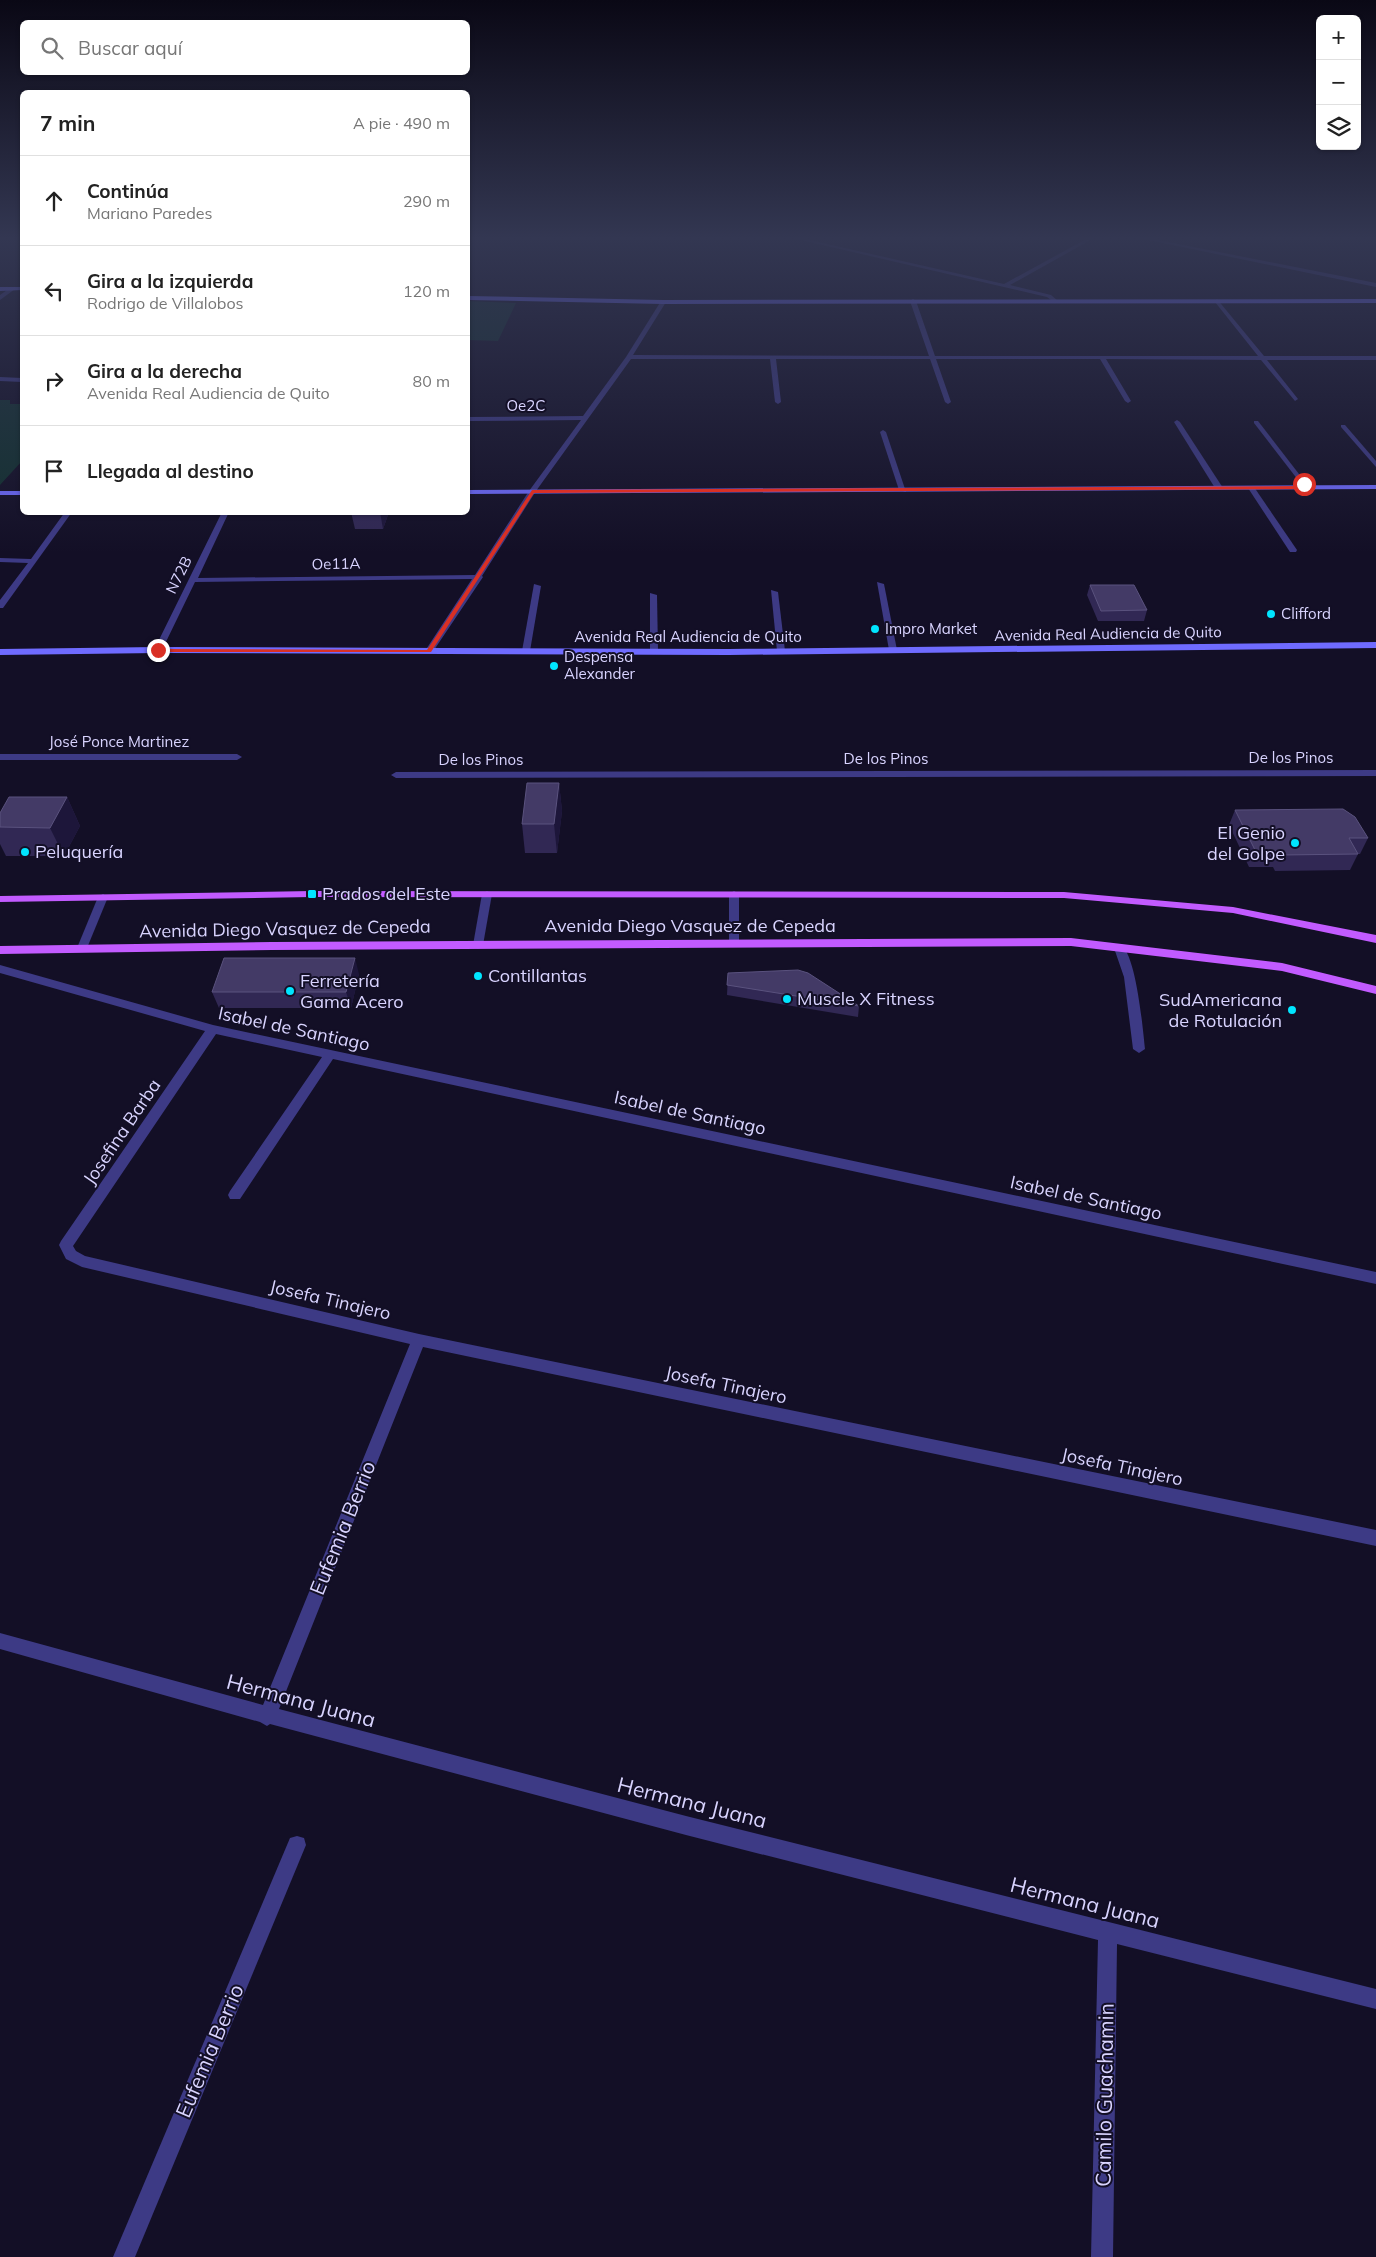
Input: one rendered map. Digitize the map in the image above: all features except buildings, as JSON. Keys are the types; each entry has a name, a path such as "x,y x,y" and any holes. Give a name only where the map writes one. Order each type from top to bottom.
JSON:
{"main road":[{"path":"470,492 1376,487"},
{"path":"0,493 20,493"},
{"name":"Avenida Real Audiencia de Quito","path":"0,652 158,650 654,652 1376,645"},
{"name":"Avenida Diego Vasquez de Cepeda","path":"0,899 487,894 1064,895 1233,910 1376,939"},
{"name":"Avenida Diego Vasquez de Cepeda","path":"0,950 734,943 1071,942 1282,967 1376,990"}],"street":[{"path":"429,651 532,492 638,342"},
{"path":"928,342 948,402"},
{"path":"1250,342 1295,399"},
{"path":"629,356 1376,358"},
{"path":"773,357 778,402"},
{"path":"1102,357 1128,401"},
{"path":"0,379 20,380"},
{"name":"Oe2C","path":"470,419 584,418"},
{"path":"1177,422 1219,488"},
{"path":"1256,422 1306,486"},
{"path":"1343,426 1376,465"},
{"path":"883,432 902,490"},
{"path":"1252,488 1293,550"},
{"path":"0,606 68,515"},
{"name":"N72B","path":"158,650 224,515"},
{"path":"0,560 33,561"},
{"name":"Oe11A","path":"192,580 479,576"},
{"path":"880,584 893,650"},
{"path":"526,651 537,586"},
{"path":"774,592 781,651"},
{"path":"653,595 654,652"},
{"name":"José Ponce Martinez","path":"0,757 237,757"},
{"name":"De los Pinos","path":"396,775 1376,773"},
{"path":"478,945 487,894"},
{"path":"734,894 734,943"},
{"path":"82,948 103,897"},
{"path":"1119,948 1130,977 1139,1049"},
{"name":"Isabel de Santiago","path":"0,969 212,1029 1376,1278"},
{"name":"Josefina Barba","path":"71,1255 66,1245 212,1029"},
{"path":"234,1196 330,1054"},
{"name":"Josefa Tinajero","path":"71,1255 82,1260 419,1340 1376,1538"},
{"name":"Eufemia Berrio","path":"268,1716 419,1340"},
{"name":"Hermana Juana","path":"0,1641 268,1716 1108,1933 1376,1999"},
{"name":"Eufemia Berrio","path":"124,2257 297,1845"},
{"name":"Camilo Guachamin","path":"1102,2257 1108,1933"}],"green space":[{"path":"0,400 10,400 10,404 20,404 20,463 0,485"}],"place":[{"name":"Clifford","path":"1271,614"},
{"name":"Impro Market","path":"875,629"},
{"name":"Despensa Alexander","path":"554,666"},
{"name":"El Genio del Golpe","path":"1295,843"},
{"name":"Peluquería","path":"25,852"},
{"name":"Prados del Este","path":"312,894"},
{"name":"Contillantas","path":"478,976"},
{"name":"Ferretería Gama Acero","path":"290,991"},
{"name":"Muscle X Fitness","path":"787,999"},
{"name":"SudAmericana de Rotulación","path":"1292,1010"}],"route":[{"path":"158,650 429,651 532,492 1307,488 1304,484"}]}
